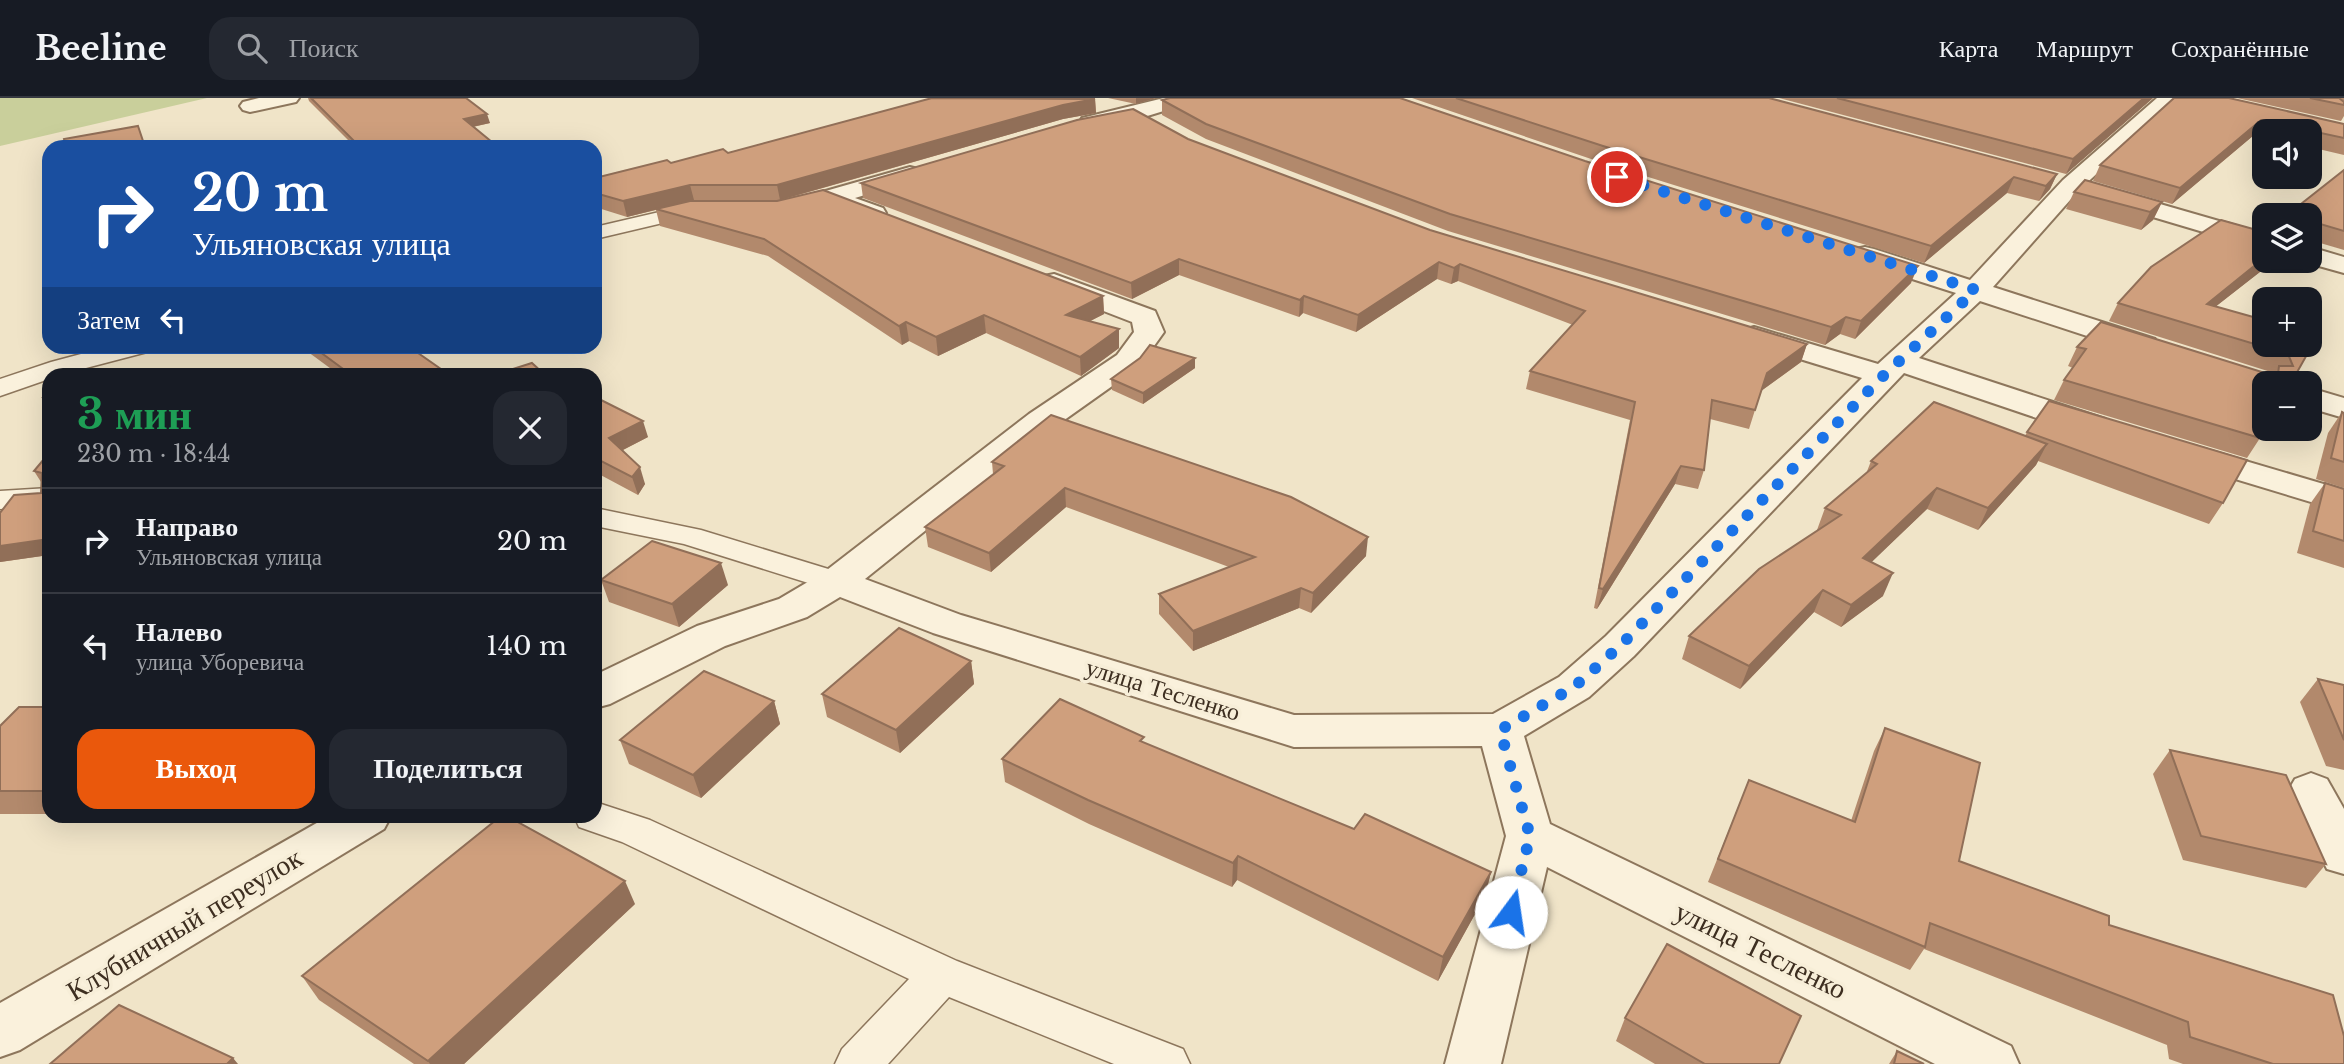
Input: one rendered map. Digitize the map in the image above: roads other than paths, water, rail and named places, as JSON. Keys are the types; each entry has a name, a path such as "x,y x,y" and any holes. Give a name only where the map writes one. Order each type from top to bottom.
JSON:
{"street":[{"path":"250,106 289,98"},
{"path":"1072,127 1137,113 1186,98"},
{"path":"1473,1064 1530,836 1500,730 1574,687 1620,646 1891,368 1976,290 2058,182 2169,98"},
{"path":"1091,103 1137,113 1173,133"},
{"path":"831,197 938,166"},
{"path":"2058,182 2252,239"},
{"path":"831,197 894,221"},
{"path":"1844,248 2173,354"},
{"path":"2322,259 2344,265"},
{"path":"602,690 711,636 793,608 836,582 1041,421 1128,361 1149,332 1145,317 1032,274"},
{"path":"1726,327 1891,368 2122,434"},
{"path":"2322,402 2344,408"},
{"path":"2161,446 2344,502"},
{"name":"улица Тесленко","path":"836,582 947,624 1294,731 1500,730"},
{"path":"2311,791 2344,855"},
{"name":"Клубничный переулок","path":"0,1032 355,823"},
{"name":"улица Тесленко","path":"1530,836 1991,1064"}],"lane":[{"path":"805,203 831,197"},
{"path":"602,231 695,209 718,209"},
{"path":"57,368 111,354"},
{"path":"0,388 42,373"},
{"path":"0,500 42,497"},
{"path":"602,518 690,536 836,582"},
{"path":"602,819 636,831 942,974 1167,1064"},
{"path":"858,1064 942,974"}]}
